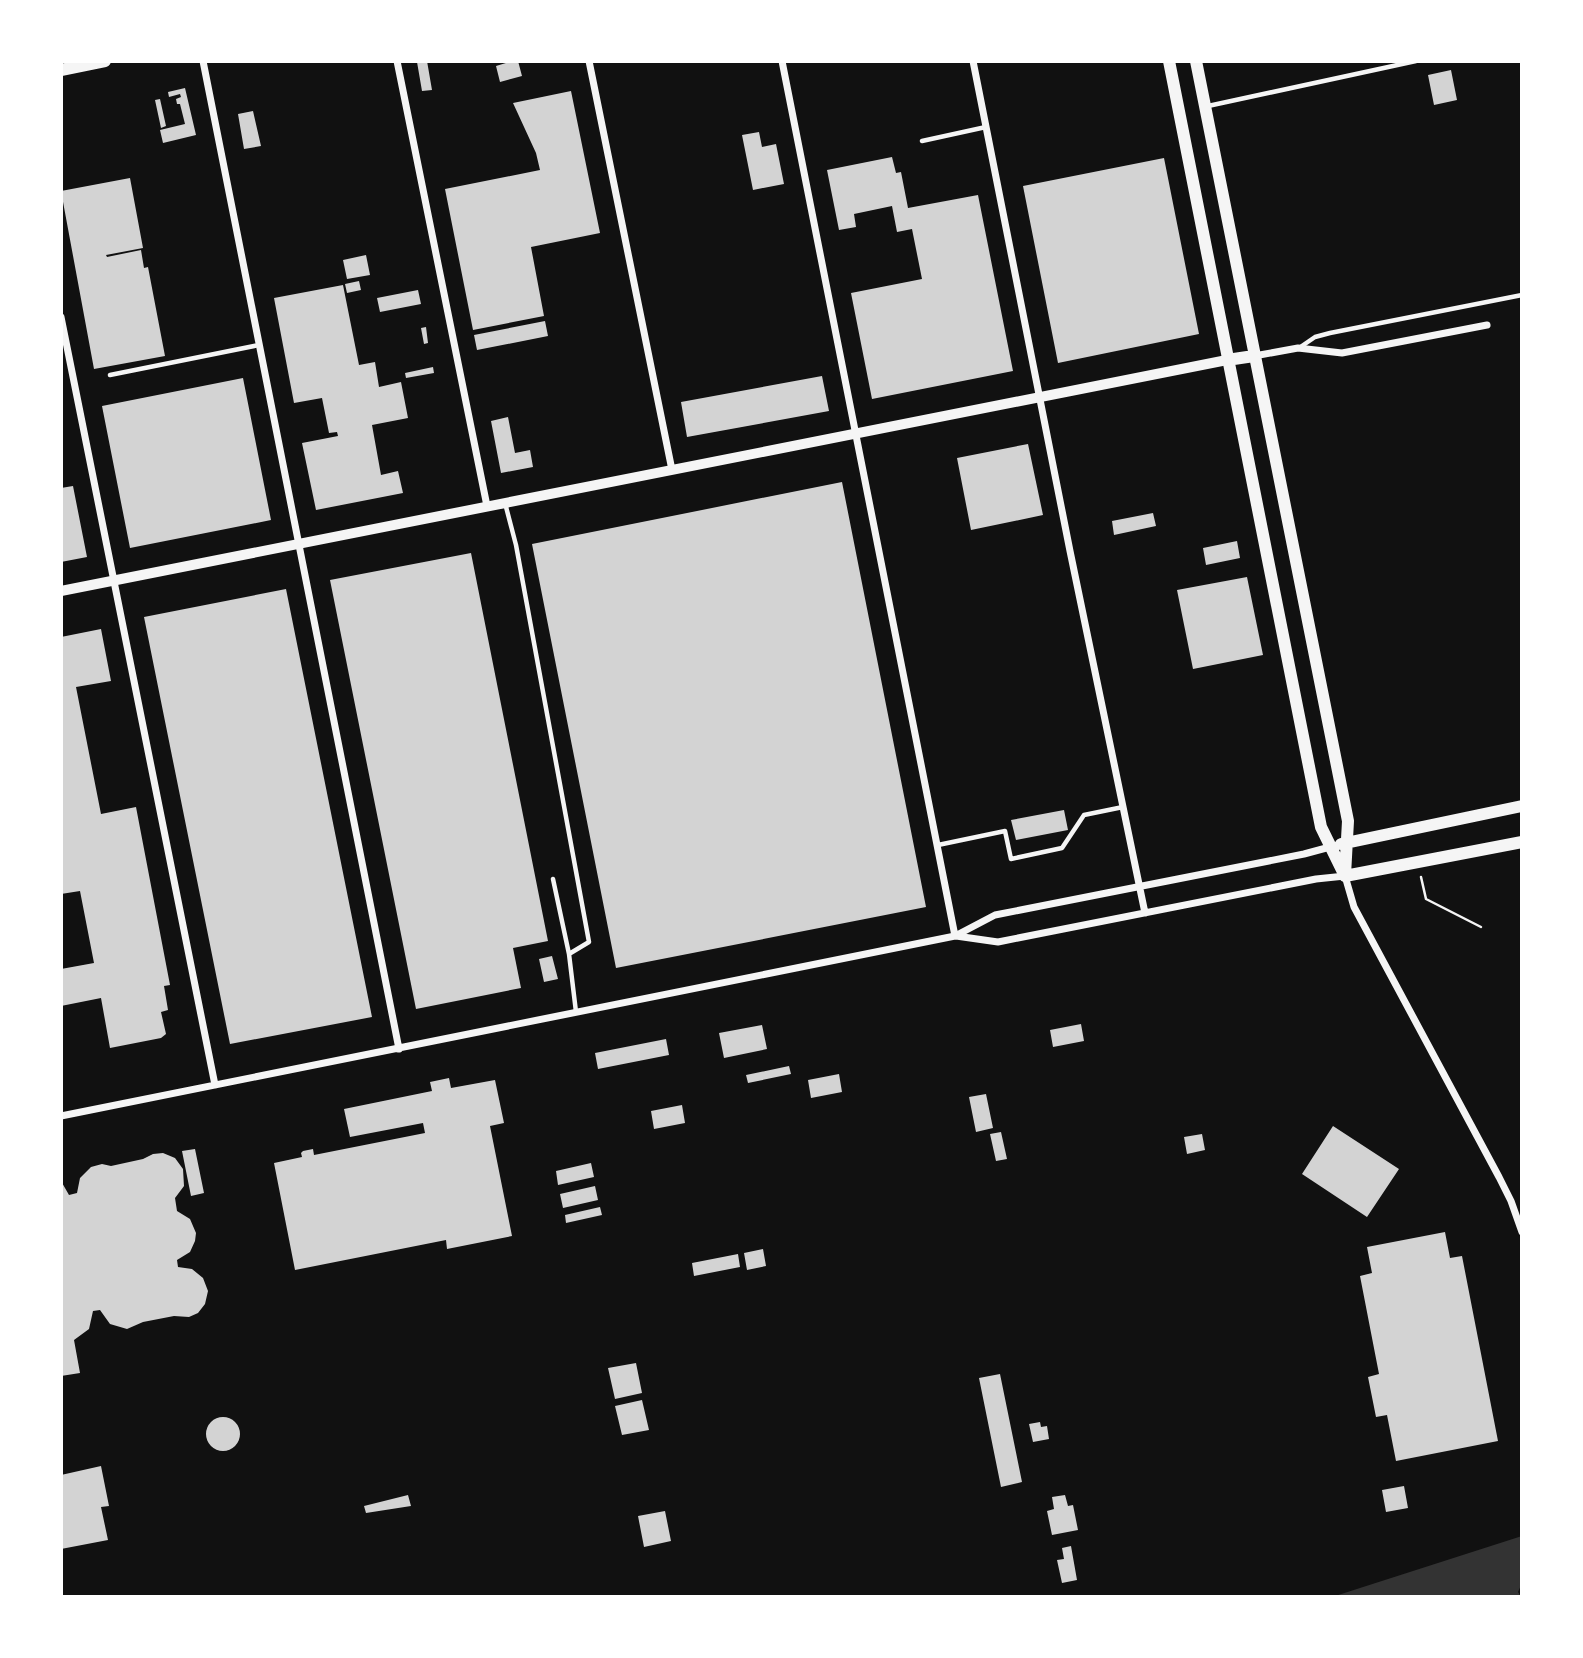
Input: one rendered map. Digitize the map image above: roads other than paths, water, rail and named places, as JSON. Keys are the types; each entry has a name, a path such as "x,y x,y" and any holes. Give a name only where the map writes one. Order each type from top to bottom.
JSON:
{"main road":[{"path":"61,70 104,61"},
{"path":"1168,61 1321,827 1345,876"},
{"path":"1196,61 1348,821 1345,876"},
{"path":"1227,360 1254,356"},
{"path":"1330,846 1522,806"},
{"path":"1345,876 1522,842"}],"street":[{"path":"203,61 399,1049"},
{"path":"397,61 487,506"},
{"path":"589,61 672,470"},
{"path":"782,61 955,936"},
{"path":"973,61 1145,913"},
{"path":"61,317 215,1086"},
{"path":"1254,356 1298,348 1342,353 1487,325"},
{"path":"61,591 1227,360"},
{"path":"61,1116 955,936 995,915 1304,854 1330,846"},
{"path":"955,936 998,942 1316,879 1345,876 1354,907 1499,1177 1522,1232"}],"lane":[{"path":"1205,106 1416,61"},
{"path":"922,141 986,127"},
{"path":"1298,348 1315,337 1330,333 1522,295"},
{"path":"110,375 259,345"},
{"path":"505,503 516,545 589,942 569,954"},
{"path":"938,845 1005,831 1011,859 1062,848 1084,815 1123,807"},
{"path":"553,879 569,954 576,1013"}]}
